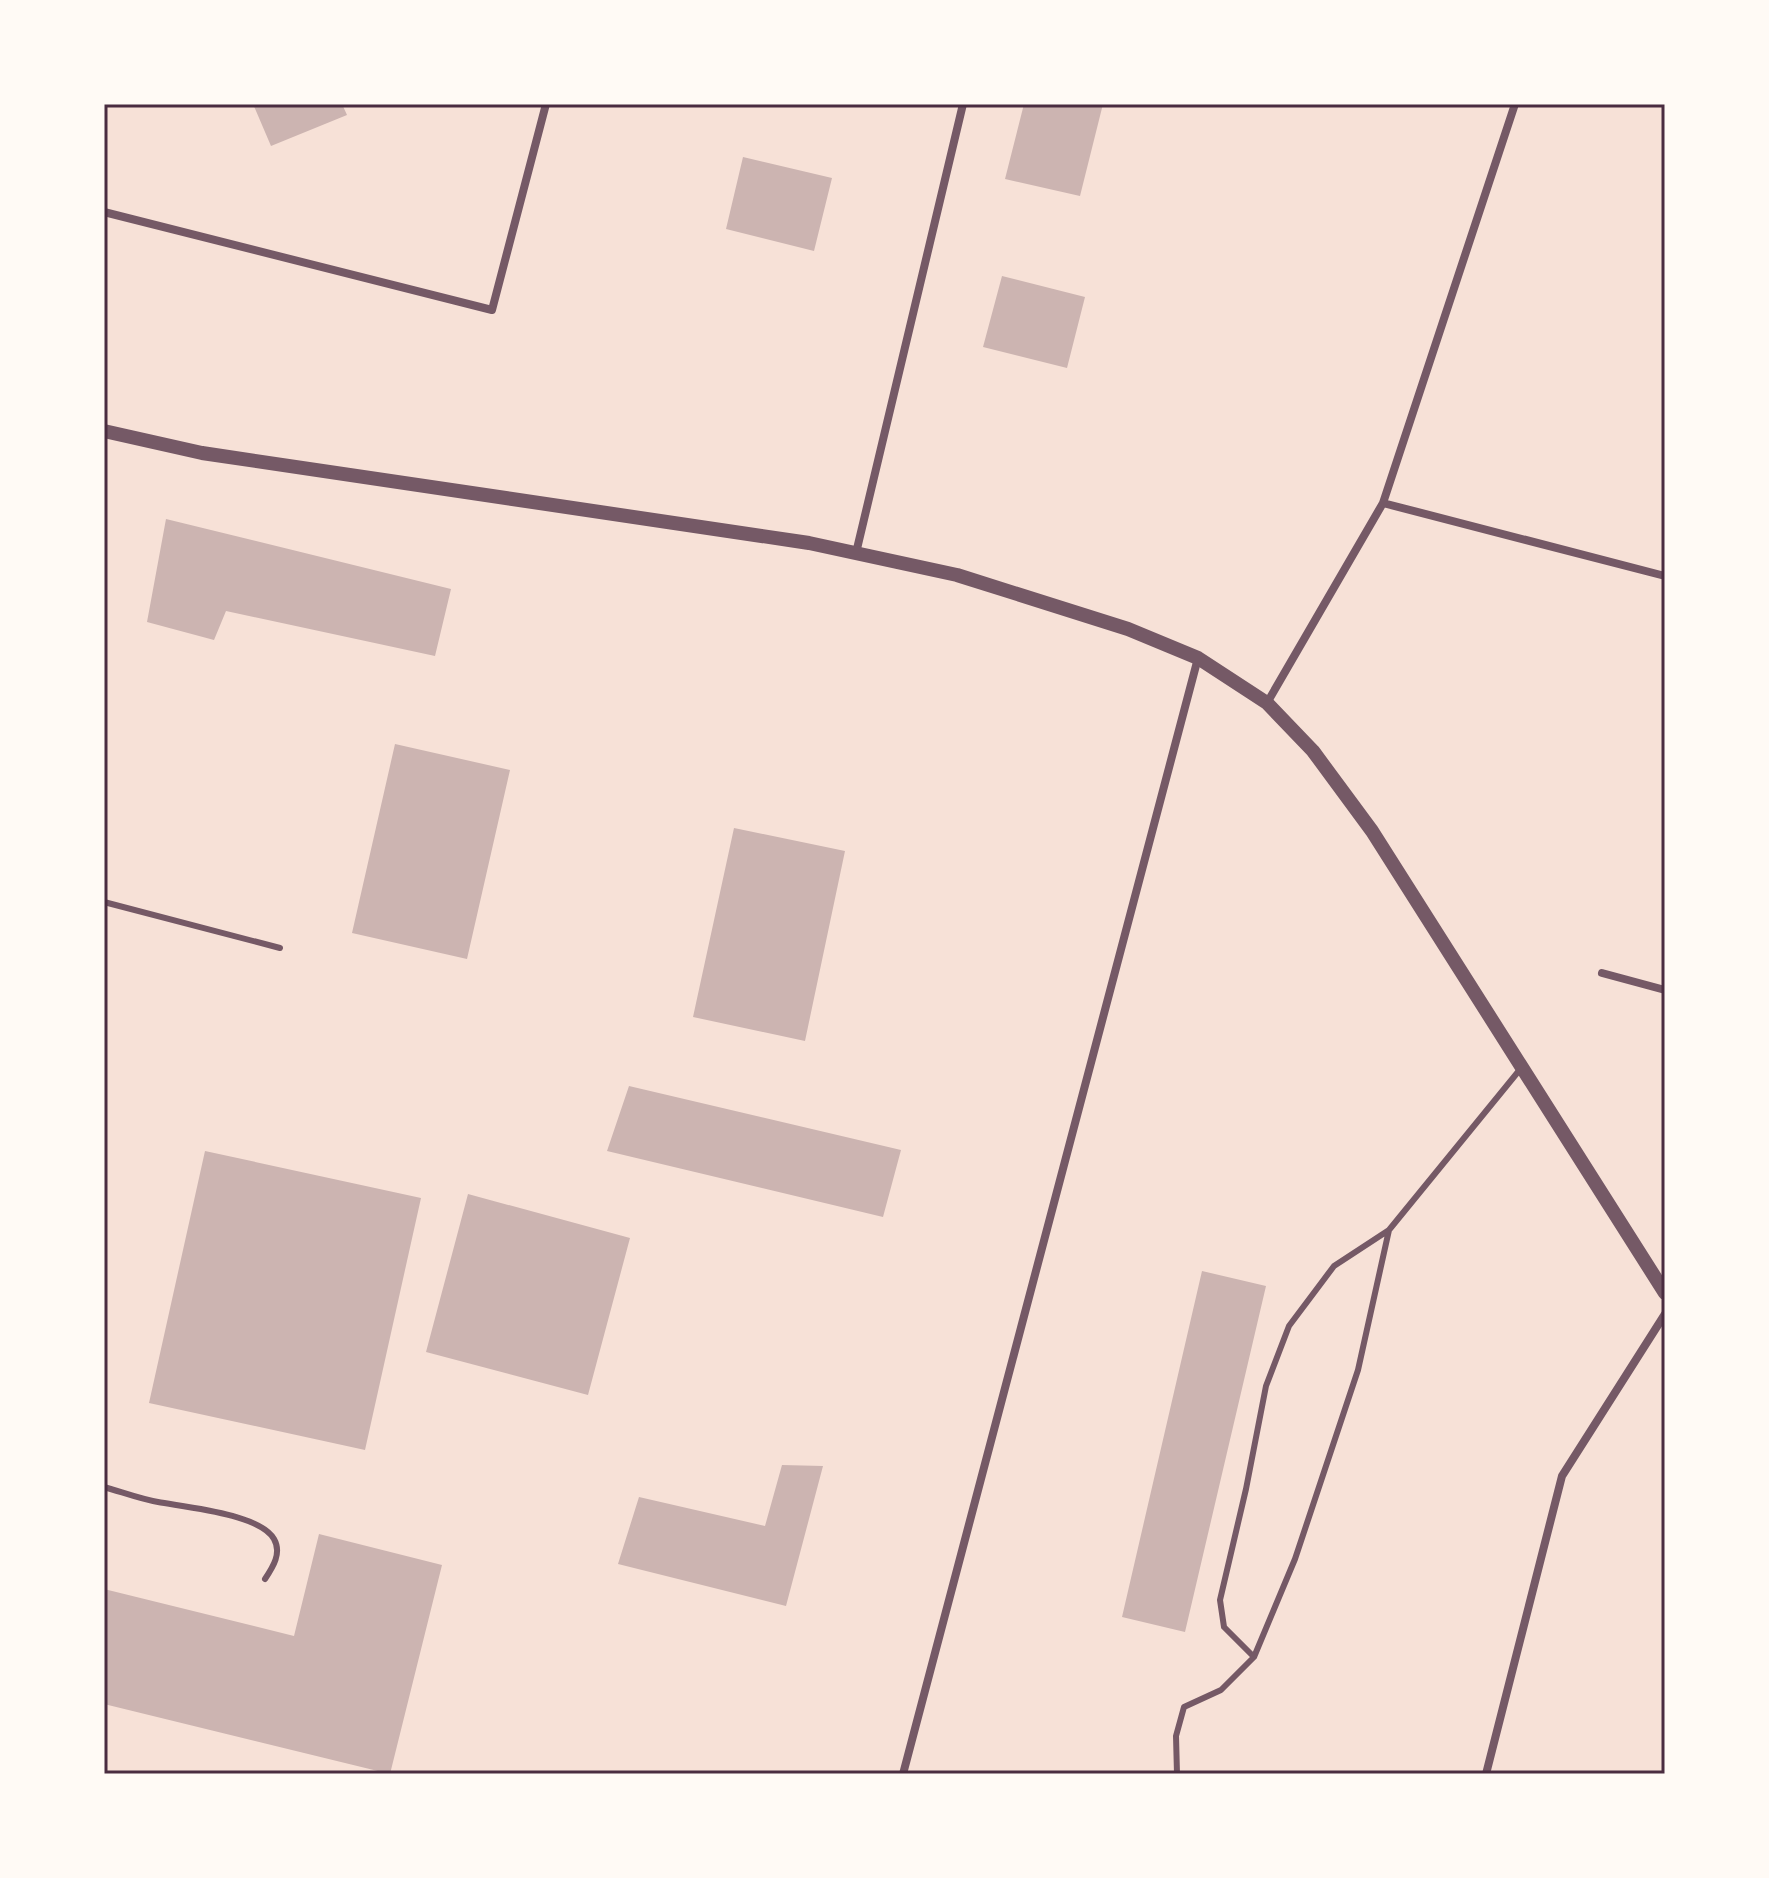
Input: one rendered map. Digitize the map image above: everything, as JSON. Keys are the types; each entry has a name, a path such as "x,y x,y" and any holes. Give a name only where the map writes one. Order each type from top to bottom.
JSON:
{"street":[{"path":"104,212 492,310 546,104"},
{"path":"856,553 963,104"},
{"path":"1267,703 1383,503 1515,104"},
{"path":"104,431 202,453 809,543 957,575 1128,629 1198,658 1267,703 1313,751 1372,831 1665,1293"},
{"path":"1383,503 1665,576"},
{"path":"903,1774 1198,658"},
{"path":"1602,973 1665,990"},
{"path":"1486,1774 1562,1476 1665,1314"}],"lane":[{"path":"104,902 280,948"},
{"path":"1254,1657 1224,1627 1220,1600 1266,1386 1289,1326 1334,1266 1389,1230 1522,1067"},
{"path":"1177,1774 1176,1736 1184,1707 1221,1690 1254,1657 1295,1559 1358,1370 1389,1230"},
{"path":"104,1487 155,1501 218,1511 260,1526 272,1536 278,1548 274,1564 265,1579"}],"building":[{"path":"253,104 342,104 347,115 271,146"},
{"path":"1024,104 1103,104 1080,196 1005,179"},
{"path":"743,157 832,178 814,251 726,229"},
{"path":"1002,276 1085,297 1067,368 983,347"},
{"path":"166,519 451,589 435,656 226,611 214,640 147,622"},
{"path":"395,744 510,770 467,959 352,933"},
{"path":"734,828 845,851 805,1041 693,1017"},
{"path":"629,1086 901,1150 883,1217 607,1151"},
{"path":"205,1151 421,1198 365,1450 149,1403"},
{"path":"468,1194 630,1238 588,1395 426,1352"},
{"path":"1202,1271 1266,1286 1185,1632 1122,1617"},
{"path":"782,1465 823,1466 786,1606 618,1564 639,1497 765,1526"},
{"path":"319,1534 442,1565 390,1774 104,1704 104,1589 294,1636"}]}
